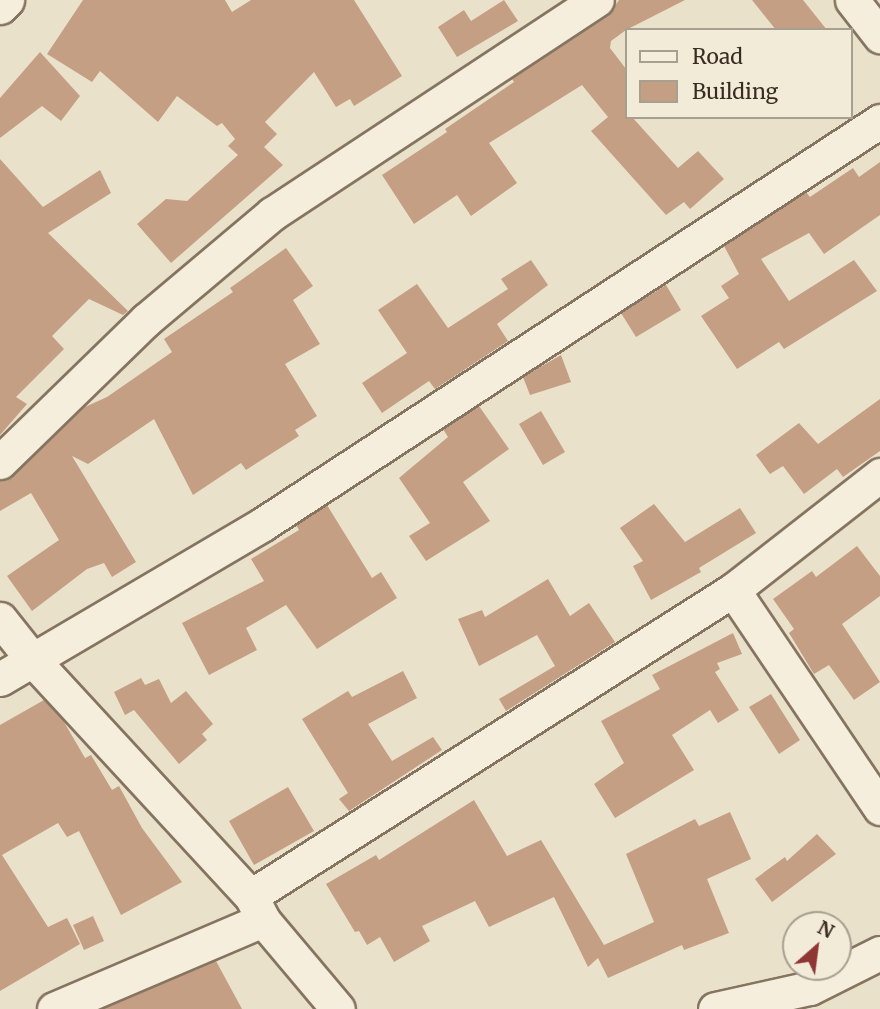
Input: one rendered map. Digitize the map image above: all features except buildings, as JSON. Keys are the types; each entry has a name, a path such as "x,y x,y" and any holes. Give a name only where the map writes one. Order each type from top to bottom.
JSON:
{"street":[{"path":"0,7 7,0"},
{"path":"0,462 146,320 272,214 597,0"},
{"path":"852,0 880,36"},
{"path":"0,679 31,658 275,517 880,121"},
{"path":"54,1009 257,908 733,590 880,475"},
{"path":"733,590 880,808"},
{"path":"0,619 31,658 257,908 338,1009"},
{"path":"715,1009 810,988 880,953"}]}
